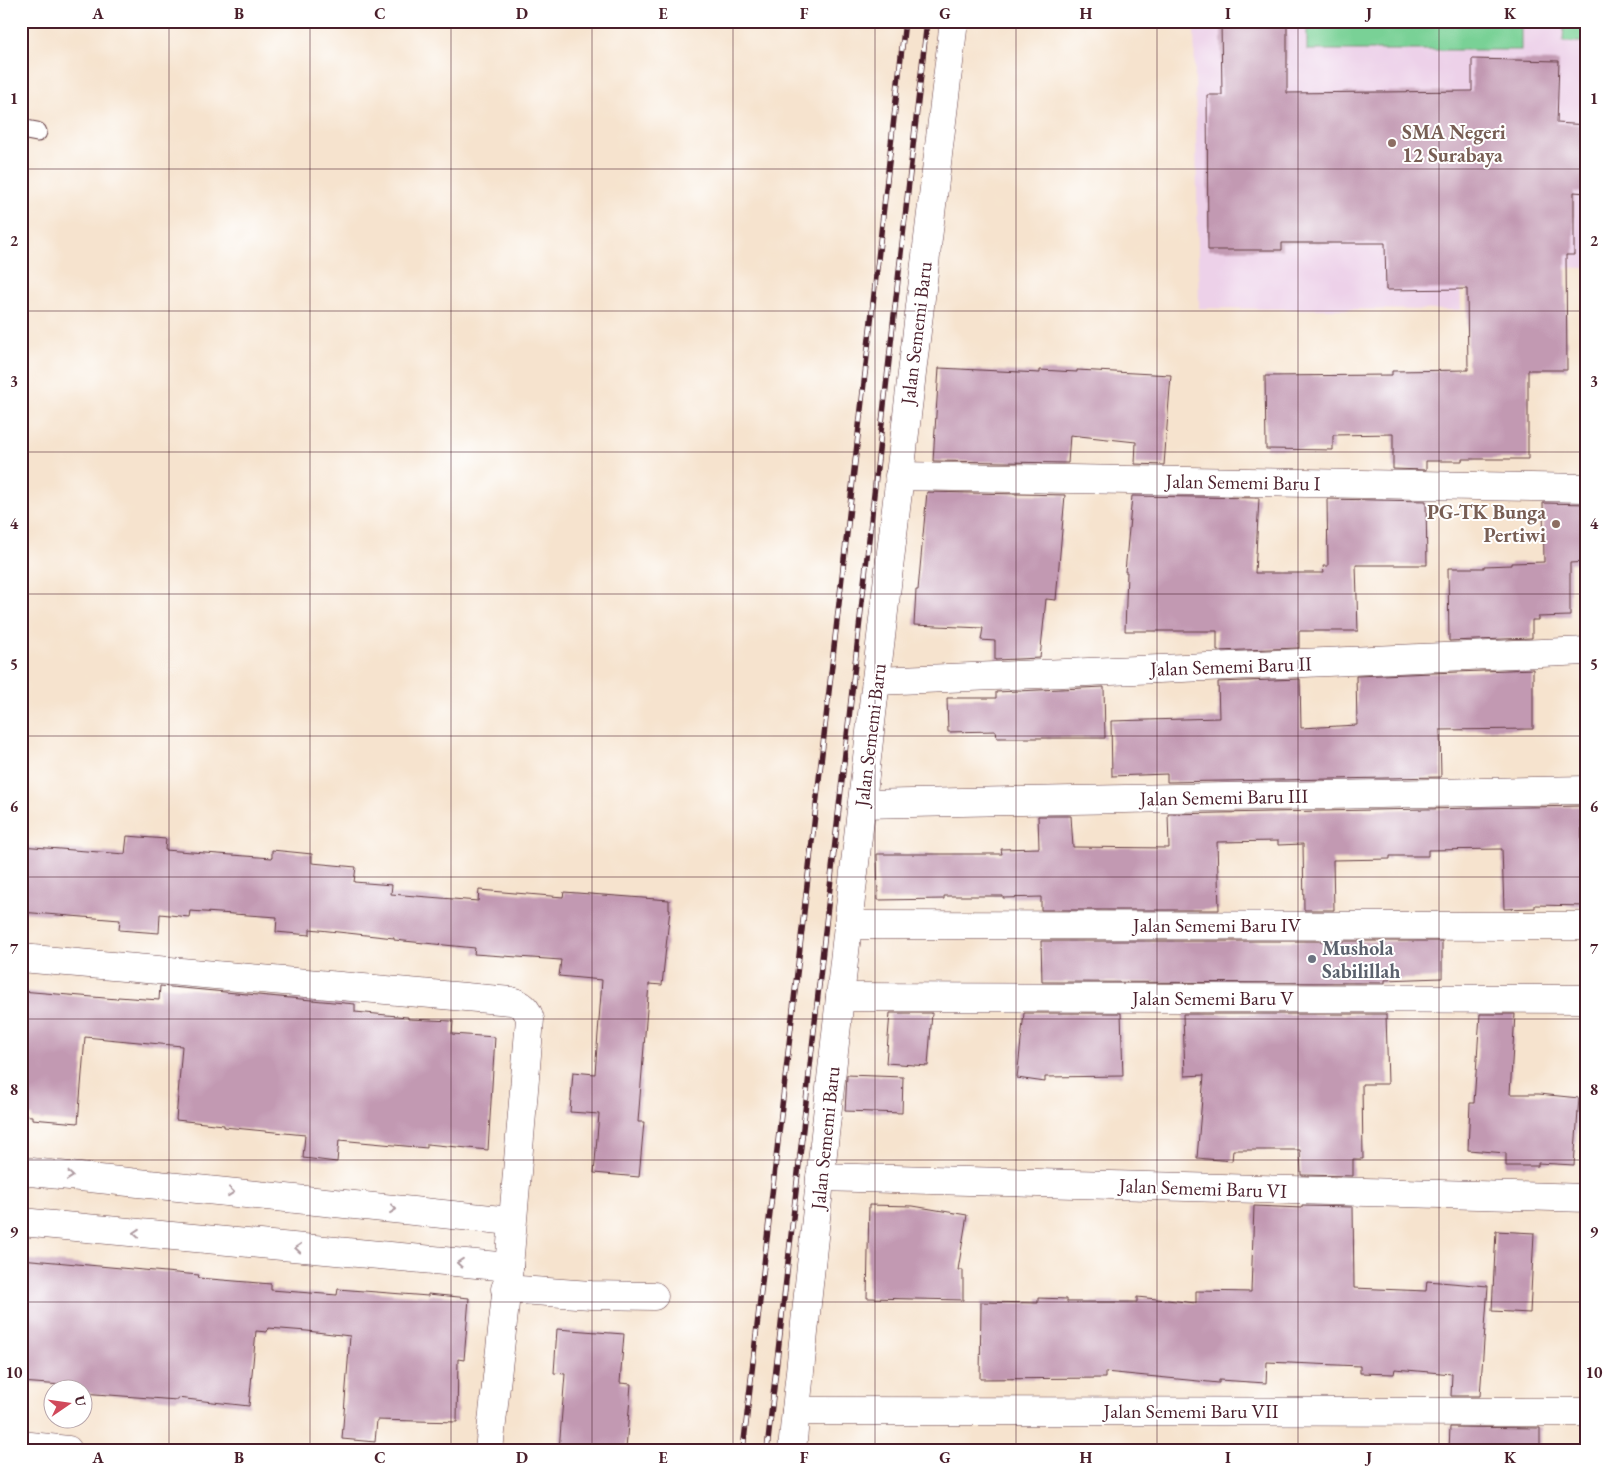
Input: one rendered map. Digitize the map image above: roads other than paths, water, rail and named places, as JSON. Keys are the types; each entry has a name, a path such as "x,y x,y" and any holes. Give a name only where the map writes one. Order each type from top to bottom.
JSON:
{"street":[{"name":"Jalan Sememi Baru","path":"792,1450 848,925 899,476 954,21"},
{"name":"Jalan Sememi Baru I","path":"899,476 1587,488"},
{"name":"Jalan Sememi Baru II","path":"876,680 1587,651"},
{"name":"Jalan Sememi Baru III","path":"862,804 1587,790"},
{"name":"Jalan Sememi Baru IV","path":"848,925 1587,926"},
{"path":"21,958 518,1003 524,1006 530,1019 507,1278 489,1450"},
{"name":"Jalan Sememi Baru V","path":"840,997 1587,1000"},
{"path":"21,1171 512,1220"},
{"name":"Jalan Sememi Baru VI","path":"820,1177 1587,1198"},
{"path":"21,1222 507,1278 590,1295 654,1296"},
{"name":"Jalan Sememi Baru VII","path":"796,1411 1587,1412"},
{"path":"21,1446 68,1450"}],"railway":[{"path":"743,1450 905,21"},
{"path":"767,1450 927,21"}],"place":[{"name":"SMA Negeri 12 Surabaya","path":"1392,143"},
{"name":"PG-TK Bunga Pertiwi","path":"1556,524"},
{"name":"Mushola Sabilillah","path":"1312,959"}]}
